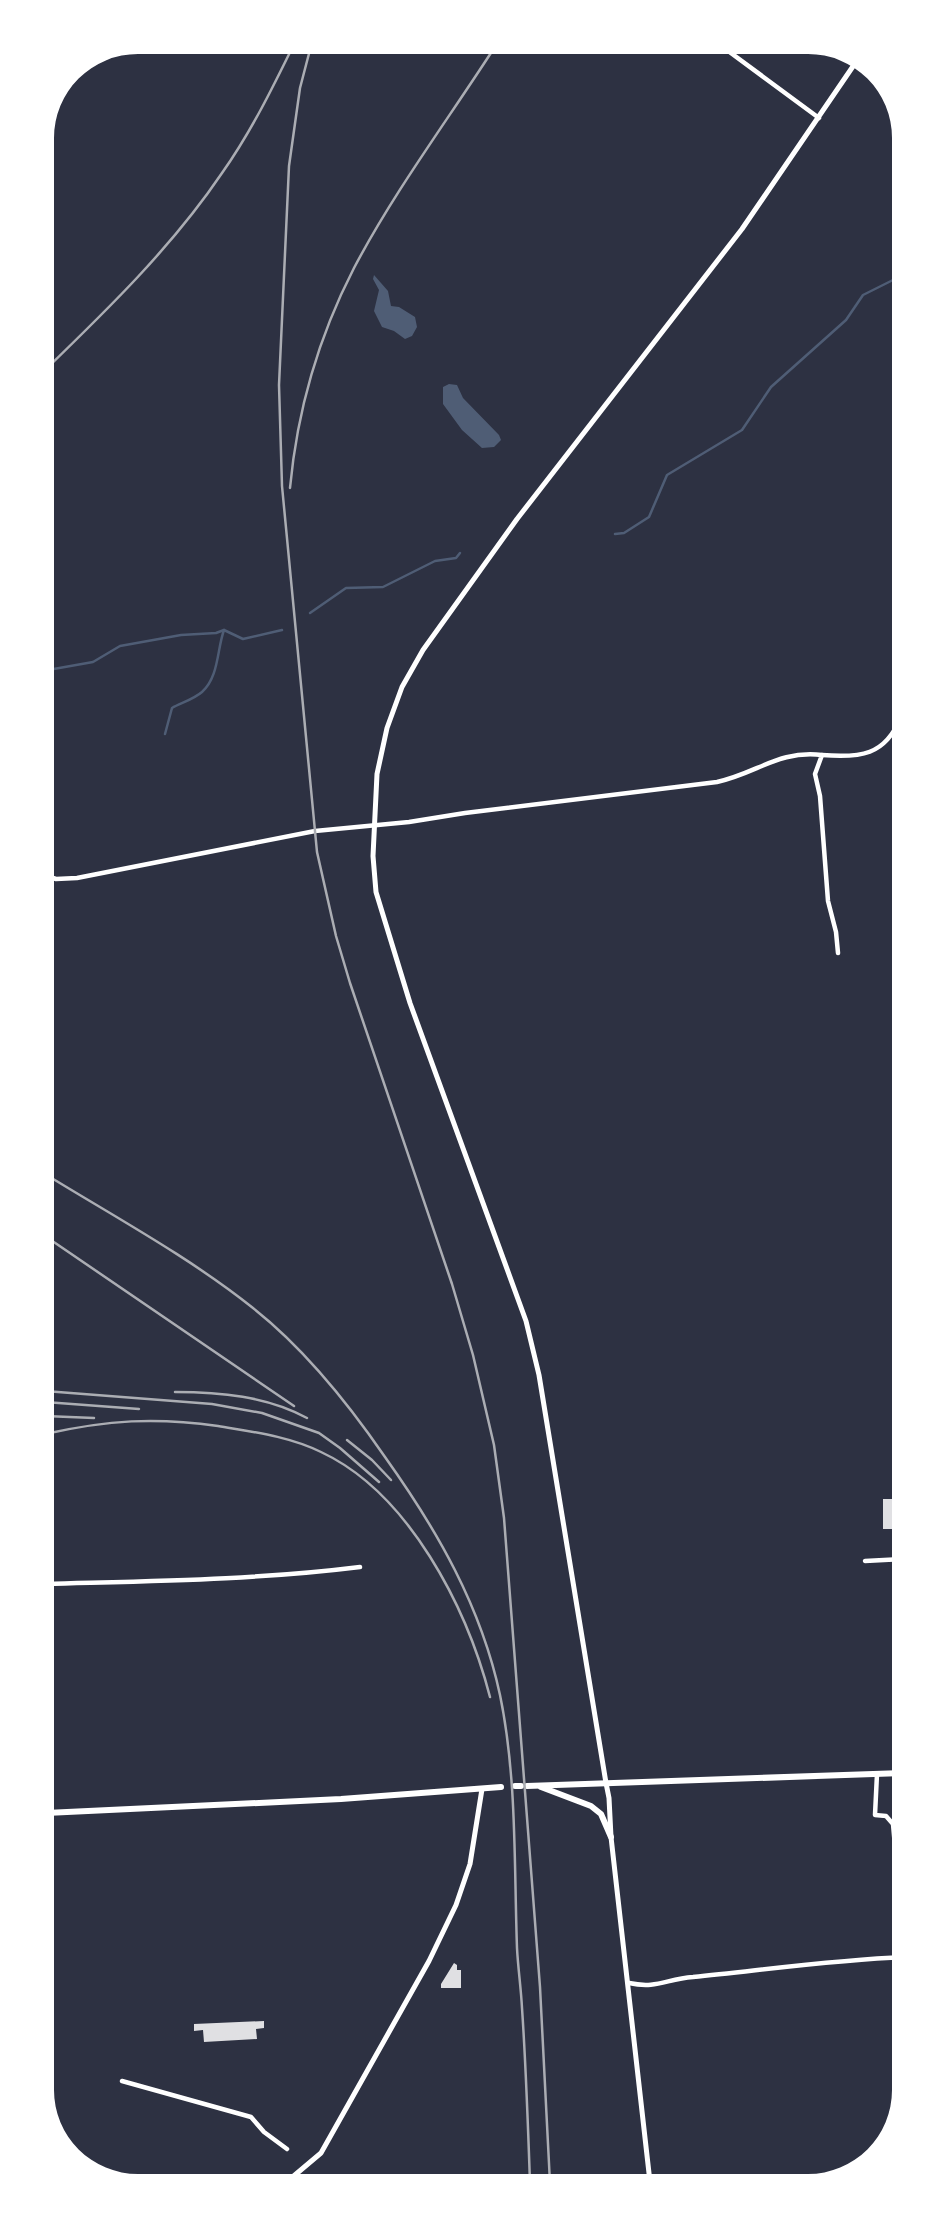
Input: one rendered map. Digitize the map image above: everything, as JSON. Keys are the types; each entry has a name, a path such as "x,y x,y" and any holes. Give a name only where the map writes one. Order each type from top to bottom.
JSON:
{"main road":[{"path":"521,1786 892,1773"},
{"path":"536,1785 591,1806 601,1814 611,1837"},
{"path":"54,1813 341,1799 501,1787"}],"street":[{"path":"732,54 819,118"},
{"path":"649,2174 611,1837 609,1798 539,1375 528,1332 383,920 376,892 373,856 377,774 387,728 402,687 423,650 517,519 742,229 853,67"},
{"path":"54,878 77,878 315,831 374,826 717,782 736,778 788,755 802,753 846,757 866,754 876,749 892,734"},
{"path":"822,755 816,774 828,901 838,953"},
{"path":"865,1561 892,1560"},
{"path":"54,1584 198,1580 317,1573 360,1567"},
{"path":"877,1774 875,1815 886,1816 892,1823"},
{"path":"296,2174 321,2153 429,1961 456,1905 470,1864 482,1789"},
{"path":"629,1983 648,1987 683,1978 892,1958"},
{"path":"122,2081 251,2116 264,2132 287,2150"}],"water":[{"path":"374,275 388,291 391,306 399,307 415,317 417,327 412,336 405,339 382,327 374,311 379,290 373,279"},
{"path":"449,384 457,385 463,398 499,435 501,440 494,447 482,448 462,430 443,404 443,387"}],"building":[{"path":"883,1499 892,1499 892,1529 883,1529"},
{"path":"454,1963 457,1970 461,1970 461,1988 441,1988 441,1984"},
{"path":"264,2021 264,2028 256,2029 257,2039 204,2042 203,2030 194,2031 194,2024"}],"waterway":[{"path":"615,534 624,533 649,517 667,475 742,430 771,387 846,320 863,295 892,280"},
{"path":"310,613 346,588 383,587 435,561 456,558 460,553"},
{"path":"54,669 93,662 120,646 181,635 224,630 243,639 282,630"},
{"path":"165,734 172,708 199,694 212,679 224,630"}],"railway":[{"path":"54,361 138,277 203,200 252,125 289,54"},
{"path":"309,54 300,88 289,166 279,385 282,486 317,852 350,983 452,1284 473,1355 494,1445 504,1518 540,1987 550,2174"},
{"path":"290,488 304,403 320,347 341,294 387,210 490,54"},
{"path":"54,1179 229,1289 290,1341 325,1378 371,1437 422,1512 455,1570 492,1662 509,1757 530,2174"},
{"path":"54,1242 294,1406"},
{"path":"54,1392 212,1404 262,1413 319,1433 379,1482"},
{"path":"175,1392 209,1393 259,1400 307,1418"},
{"path":"54,1403 139,1409"},
{"path":"54,1416 94,1418"},
{"path":"54,1432 132,1421 195,1423 283,1438 321,1452 353,1471 381,1495 407,1524 430,1556 466,1627 490,1697"},
{"path":"347,1440 391,1480"}]}
